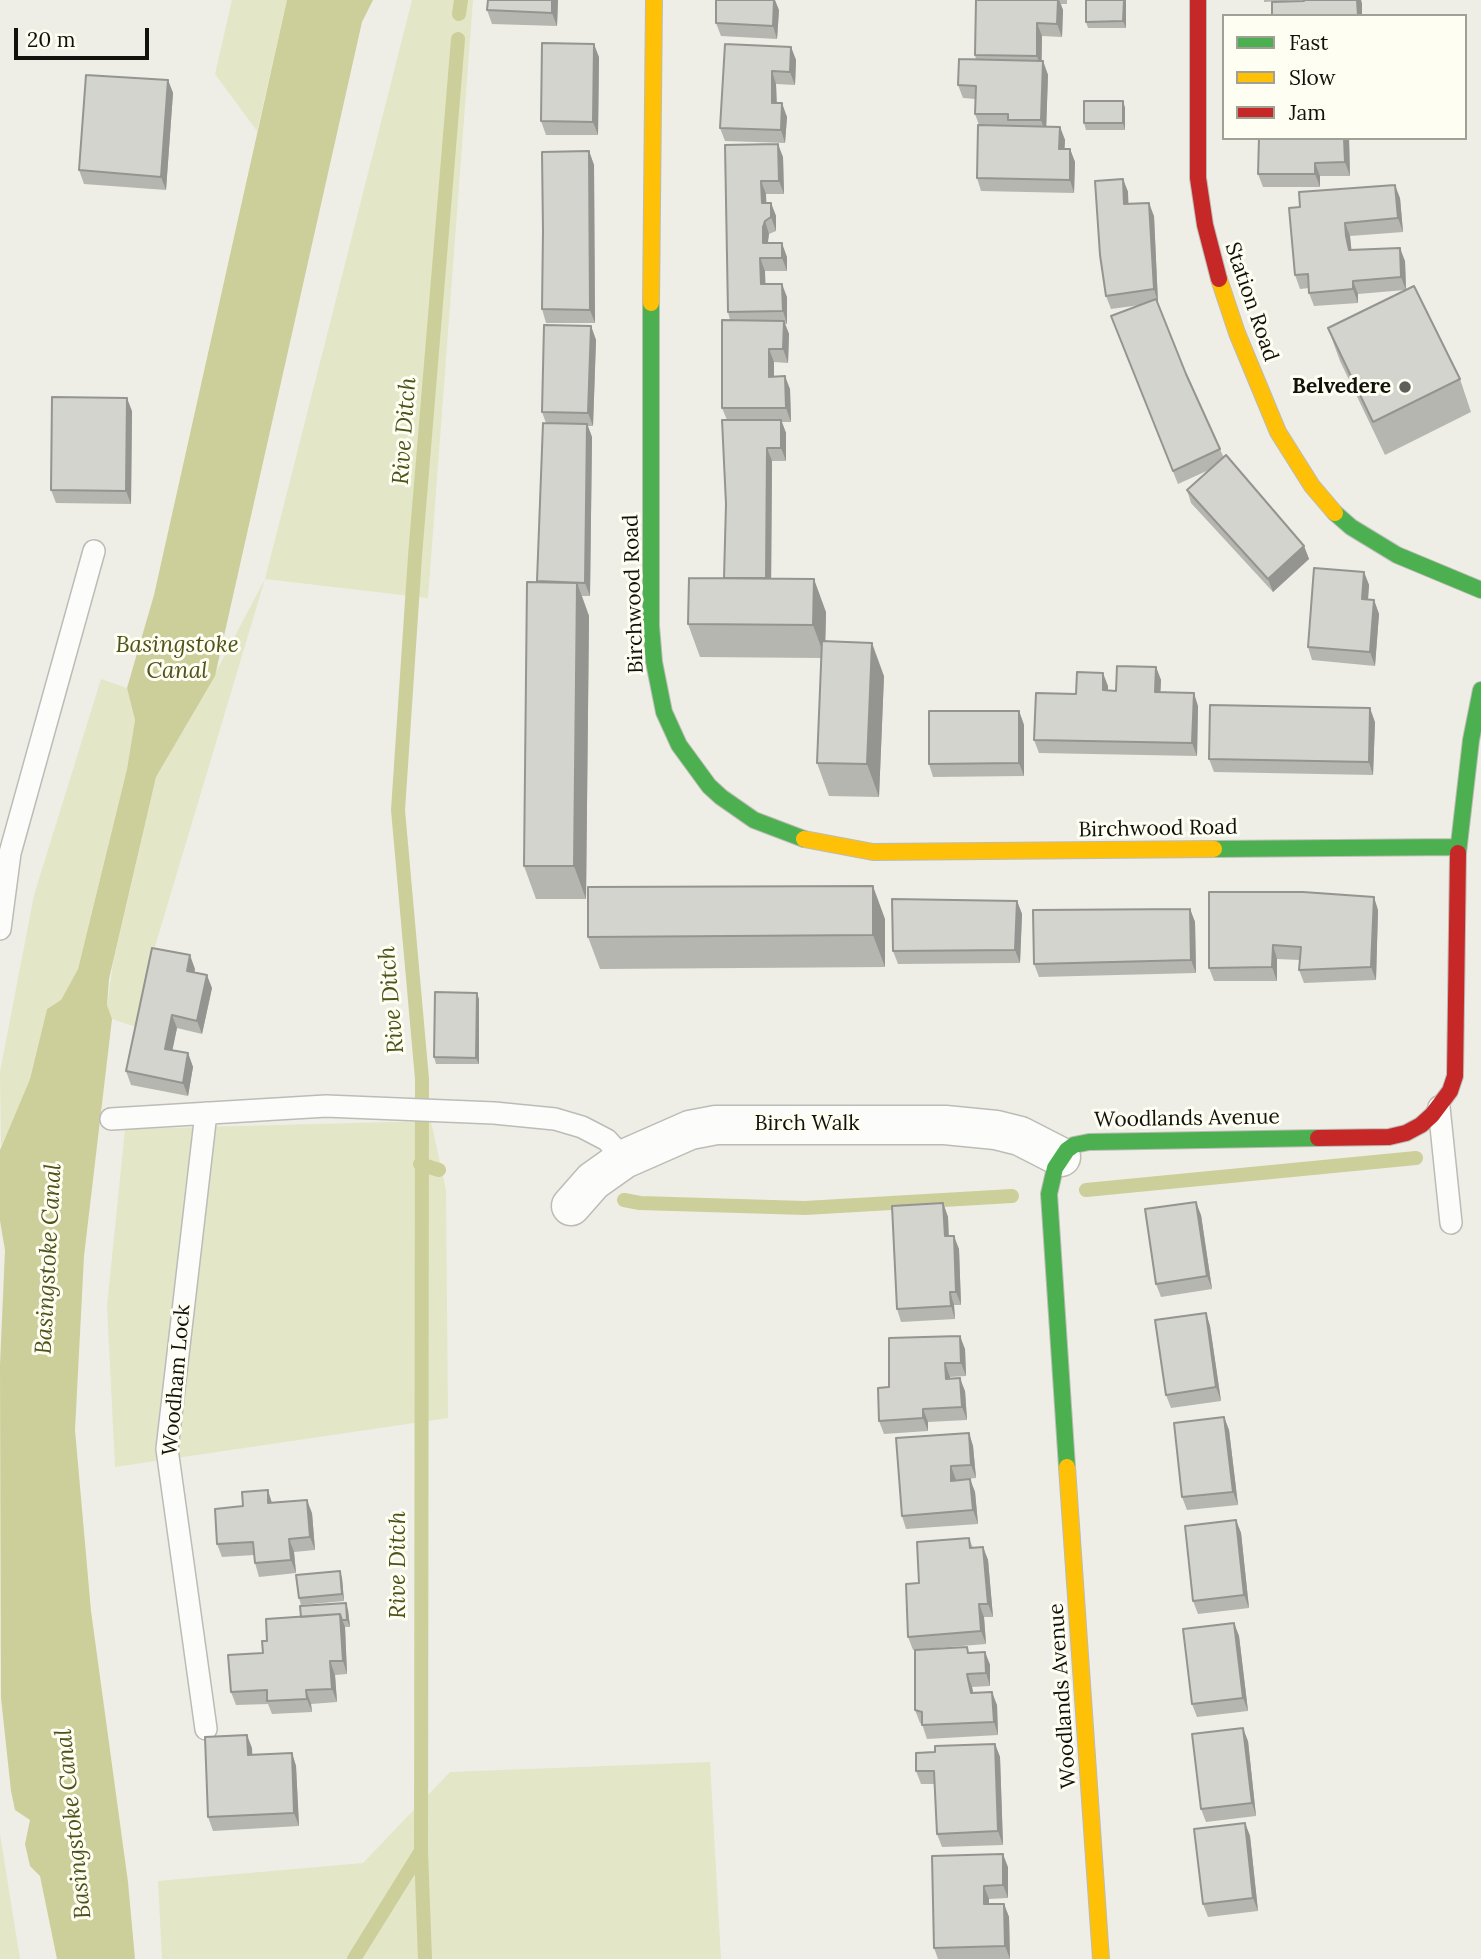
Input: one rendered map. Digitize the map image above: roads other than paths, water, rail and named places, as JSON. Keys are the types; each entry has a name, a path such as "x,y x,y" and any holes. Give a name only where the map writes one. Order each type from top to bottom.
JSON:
{"street":[{"name":"Birchwood Road","path":"654,0 651,163 651,626 654,662 664,712 679,745 709,786 754,820 787,834 818,843 873,852 1458,847"},
{"name":"Station Road","path":"1198,0 1198,178 1207,235 1237,333 1278,432 1312,486 1331,510 1352,527 1397,555 1481,590"},
{"name":"Woodlands Avenue","path":"1101,1959 1049,1214 1052,1178 1061,1157 1074,1145 1089,1142 1389,1137 1406,1133 1420,1125 1439,1107 1450,1091 1455,1076 1458,847 1469,754 1481,690"},
{"name":"Birch Walk","path":"571,1206 593,1181 624,1159 690,1130 716,1125 945,1125 996,1130 1020,1136 1061,1157"}],"lane":[{"path":"0,929 10,853 94,551"},
{"path":"111,1119 326,1106 434,1109 555,1119 582,1127 607,1140 624,1159"},
{"path":"1439,1107 1451,1223"},
{"name":"Woodham Lock","path":"206,1113 167,1449 206,1729"}],"water":[{"name":"Basingstoke Canal","path":"287,0 373,0 362,22 215,676 156,777 109,979 107,1005 112,1019 84,1256 75,1430 91,1611 128,1882 135,1959 57,1959 40,1876 30,1866 25,1844 30,1820 15,1810 1,1698 0,1365 5,1250 0,1221 0,1150 30,1079 47,1009 61,1000 78,969 127,769 135,720 127,688 154,595"}],"waterway":[{"name":"Rive Ditch","path":"459,14 461,0"},
{"name":"Rive Ditch","path":"425,1959 421,1851 422,1079 398,810 415,556 458,39"},
{"path":"1086,1190 1416,1158"},
{"path":"420,1164 439,1170"},
{"path":"624,1200 640,1203 805,1208 1012,1196"},
{"path":"354,1959 421,1851"}],"place":[{"name":"Belvedere","path":"1405,387"}]}
